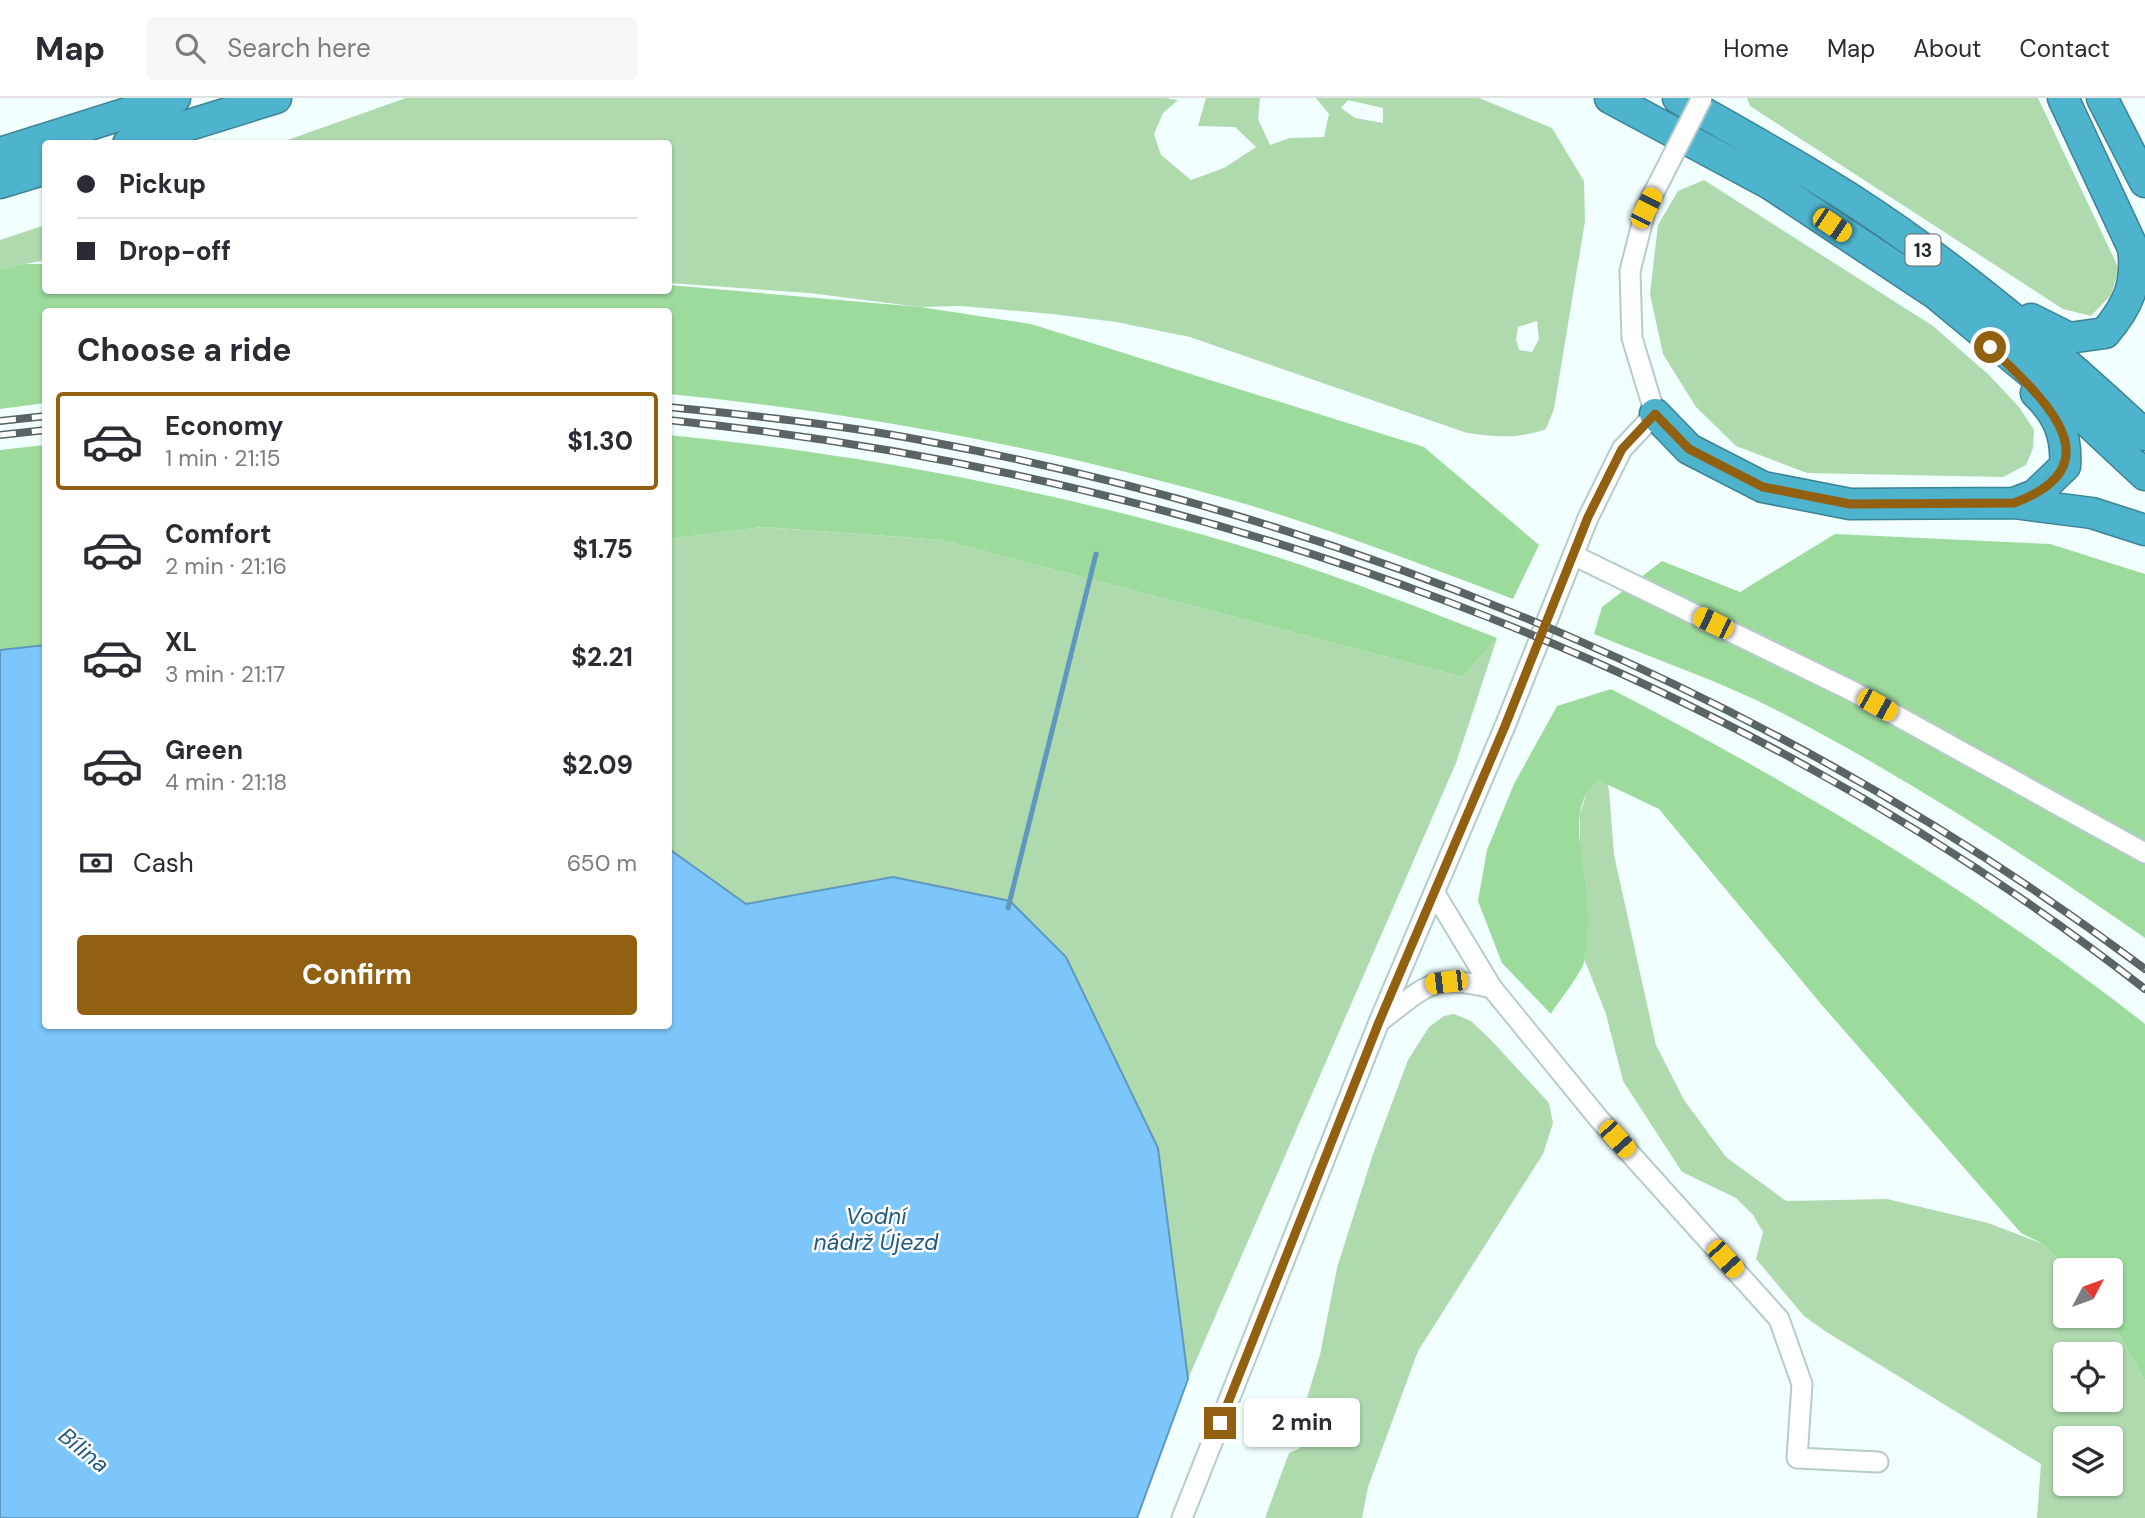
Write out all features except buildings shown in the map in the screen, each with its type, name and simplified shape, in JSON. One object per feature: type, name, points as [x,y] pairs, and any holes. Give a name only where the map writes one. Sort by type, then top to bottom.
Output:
[{"type":"highway","points":[[0,153],[175,98]]},
{"type":"highway","points":[[141,140],[276,98]]},
{"type":"highway","name":"13","points":[[1610,98],[1942,281],[2084,378],[2145,435]]},
{"type":"highway","name":"13","points":[[1678,98],[1849,198],[1942,281],[2145,475]]},
{"type":"highway","points":[[1942,281],[2069,338],[2105,333],[2118,318],[2130,299],[2136,272],[2133,248],[2063,98]]},
{"type":"highway","points":[[2102,98],[2145,182]]},
{"type":"highway","points":[[0,183],[42,170]]},
{"type":"highway","points":[[1942,281],[2044,401],[2063,428],[2067,443],[2065,466],[2035,495],[2014,503]]},
{"type":"highway","points":[[1655,414],[1689,449],[1763,487],[1850,504],[2014,503],[2092,513],[2145,530]]},
{"type":"street","points":[[1182,1518],[1379,1022],[1505,726],[1573,555],[1622,449],[1655,414],[1632,338],[1630,271],[1646,208],[1702,98]]},
{"type":"street","points":[[1573,555],[1853,691],[2145,853]]},
{"type":"street","points":[[1434,892],[1492,988],[1600,1119],[1779,1319],[1802,1384],[1797,1458],[1878,1462]]},
{"type":"street","points":[[1379,1022],[1431,983],[1461,980],[1492,988]]},
{"type":"green space","points":[[406,98],[1165,98],[1178,100],[1163,113],[1154,134],[1161,155],[1191,180],[1224,168],[1256,147],[1235,127],[1198,126],[1206,98],[1260,98],[1258,119],[1270,145],[1290,138],[1324,137],[1329,114],[1316,98],[1479,98],[1552,128],[1584,181],[1585,221],[1554,409],[1546,429],[1516,436],[1467,433],[1190,337],[1116,322],[961,306],[920,307],[809,293],[672,283],[672,140],[287,140]],"holes":[[[1348,100],[1383,108],[1383,123],[1355,118],[1341,108]],[[1537,321],[1539,339],[1532,352],[1519,350],[1516,339],[1518,327]]]},
{"type":"green space","points":[[1747,98],[2038,98],[2119,269],[2111,295],[2091,316],[2063,309],[1750,106]]},
{"type":"green space","points":[[1704,180],[1933,326],[1989,375],[2019,407],[2034,430],[2033,448],[2026,465],[2003,477],[1807,473],[1736,446],[1696,407],[1663,354],[1650,294],[1658,225],[1678,191]]},
{"type":"green space","points":[[42,226],[42,261],[0,269],[0,240]]},
{"type":"green space","points":[[24,264],[42,264],[42,294],[672,294],[672,285],[920,307],[1031,324],[1424,447],[1539,545],[1513,599],[1282,515],[1106,467],[889,423],[672,394],[672,308],[42,308],[42,403],[0,409],[0,269]]},
{"type":"green space","points":[[672,435],[813,452],[885,464],[956,476],[1098,507],[1271,555],[1497,638],[1463,677],[941,540],[763,527],[672,539]]},
{"type":"green space","points":[[42,445],[42,645],[0,650],[0,450]]},
{"type":"green space","points":[[763,527],[941,540],[1463,677],[1497,638],[1456,763],[1188,1379],[1158,1148],[893,877],[746,904],[672,851],[672,539]]},
{"type":"green space","points":[[1835,534],[2050,544],[2145,574],[2145,938],[1966,819],[1828,737],[1735,690],[1594,634],[1602,607],[1662,561],[1740,592]]},
{"type":"green space","points":[[1611,689],[1681,726],[1818,803],[1952,886],[2018,930],[2145,1024],[2145,1381],[2116,1328],[2123,1328],[2123,1258],[2057,1258],[2043,1244],[2021,1233],[1821,1004],[1659,809],[1598,780],[1588,791],[1579,819],[1587,906],[1585,958],[1575,979],[1551,1014],[1502,963],[1478,901],[1487,850],[1514,784],[1557,706]]},
{"type":"green space","points":[[1598,779],[1607,783],[1614,855],[1656,1045],[1684,1100],[1726,1157],[1786,1201],[1887,1199],[1988,1223],[2043,1244],[2057,1258],[2053,1258],[2053,1328],[2116,1328],[2145,1381],[2145,1518],[2037,1518],[2041,1464],[1804,1316],[1756,1259],[1763,1232],[1753,1215],[1736,1198],[1682,1172],[1623,1081],[1606,1014],[1585,961],[1587,899],[1580,850],[1580,814],[1588,788]]},
{"type":"green space","points":[[1454,1014],[1471,1021],[1549,1103],[1553,1123],[1543,1154],[1418,1351],[1368,1487],[1362,1518],[1265,1518],[1289,1453],[1300,1448],[1297,1431],[1320,1355],[1337,1268],[1373,1154],[1408,1060],[1429,1027],[1444,1016]]},
{"type":"water","name":"Vodní nádrž Újezd","points":[[42,645],[42,1029],[672,1029],[672,851],[746,904],[893,877],[1010,901],[1066,957],[1158,1148],[1188,1379],[1137,1518],[0,1518],[0,650]]},
{"type":"waterway","points":[[1008,908],[1096,554]]},
{"type":"railway","points":[[672,407],[899,436],[1094,477],[1255,521],[1413,574],[1568,636],[1720,707],[1867,786],[2009,873],[2145,969]]},
{"type":"railway","points":[[0,421],[42,416]]},
{"type":"railway","points":[[672,421],[867,447],[1063,486],[1257,537],[1447,601],[1632,678],[1810,769],[1982,872],[2145,989]]},
{"type":"railway","points":[[0,435],[42,430]]},
{"type":"route","points":[[1220,1423],[1379,1022],[1505,726],[1588,517],[1622,449],[1655,414],[1689,449],[1763,487],[1850,504],[2014,503],[2035,495],[2054,480],[2065,466],[2067,443],[2063,428],[2044,401],[1990,347]]},
{"type":"water label","name":"Bílina","points":[[84,1450]]}]
